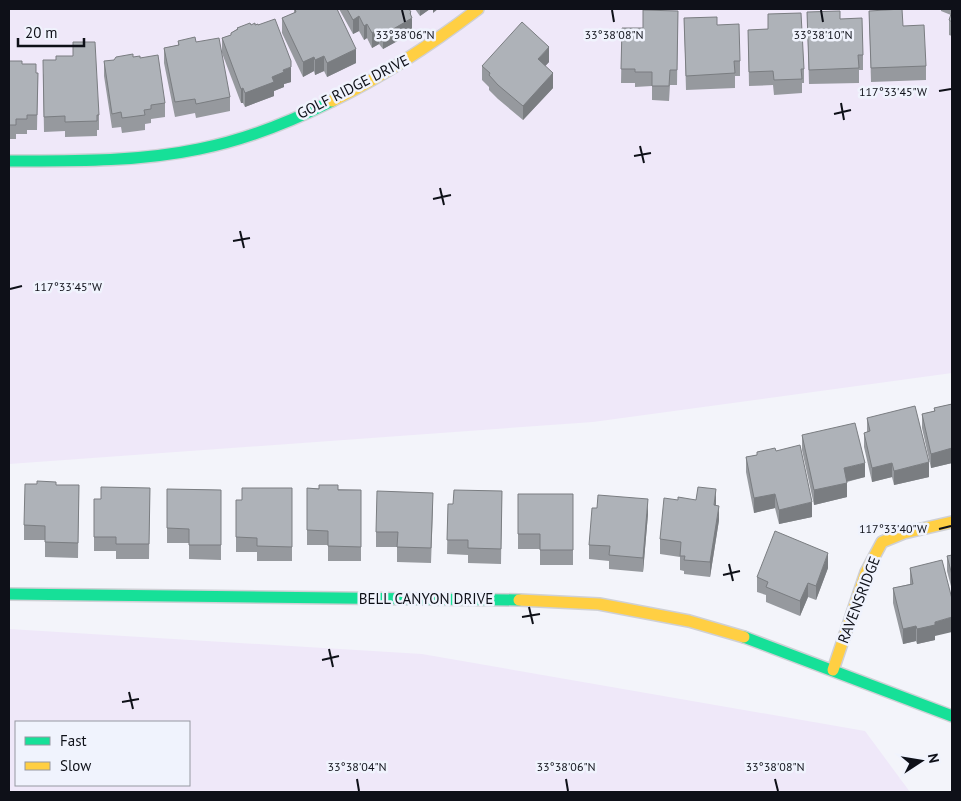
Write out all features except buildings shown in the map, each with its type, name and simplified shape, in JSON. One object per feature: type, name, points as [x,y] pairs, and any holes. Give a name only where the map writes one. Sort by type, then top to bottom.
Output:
[{"type":"street","name":"GOLF RIDGE DRIVE","points":[[9,161],[118,160],[201,149],[265,130],[333,101],[410,59],[478,9]]},
{"type":"street","name":"RAVENSRIDGE","points":[[833,670],[866,572],[882,542],[904,533],[952,522]]},
{"type":"street","name":"BELL CANYON DRIVE","points":[[9,594],[571,601],[628,608],[689,621],[752,640],[952,716]]},
{"type":"shaded area","points":[[9,9],[952,9],[952,373],[593,422],[9,464]]},
{"type":"shaded area","points":[[9,629],[422,654],[865,731],[910,792],[9,792]]},
{"type":"traffic: fast","points":[[9,161],[128,159],[199,149],[267,130],[332,101]]},
{"type":"traffic: fast","points":[[9,594],[519,600]]},
{"type":"traffic: fast","points":[[744,637],[952,716]]},
{"type":"traffic: slow","points":[[332,101],[407,59],[478,9]]},
{"type":"traffic: slow","points":[[833,670],[866,572],[882,542],[904,533],[952,522]]},
{"type":"traffic: slow","points":[[519,600],[599,604],[689,621],[744,637]]}]
